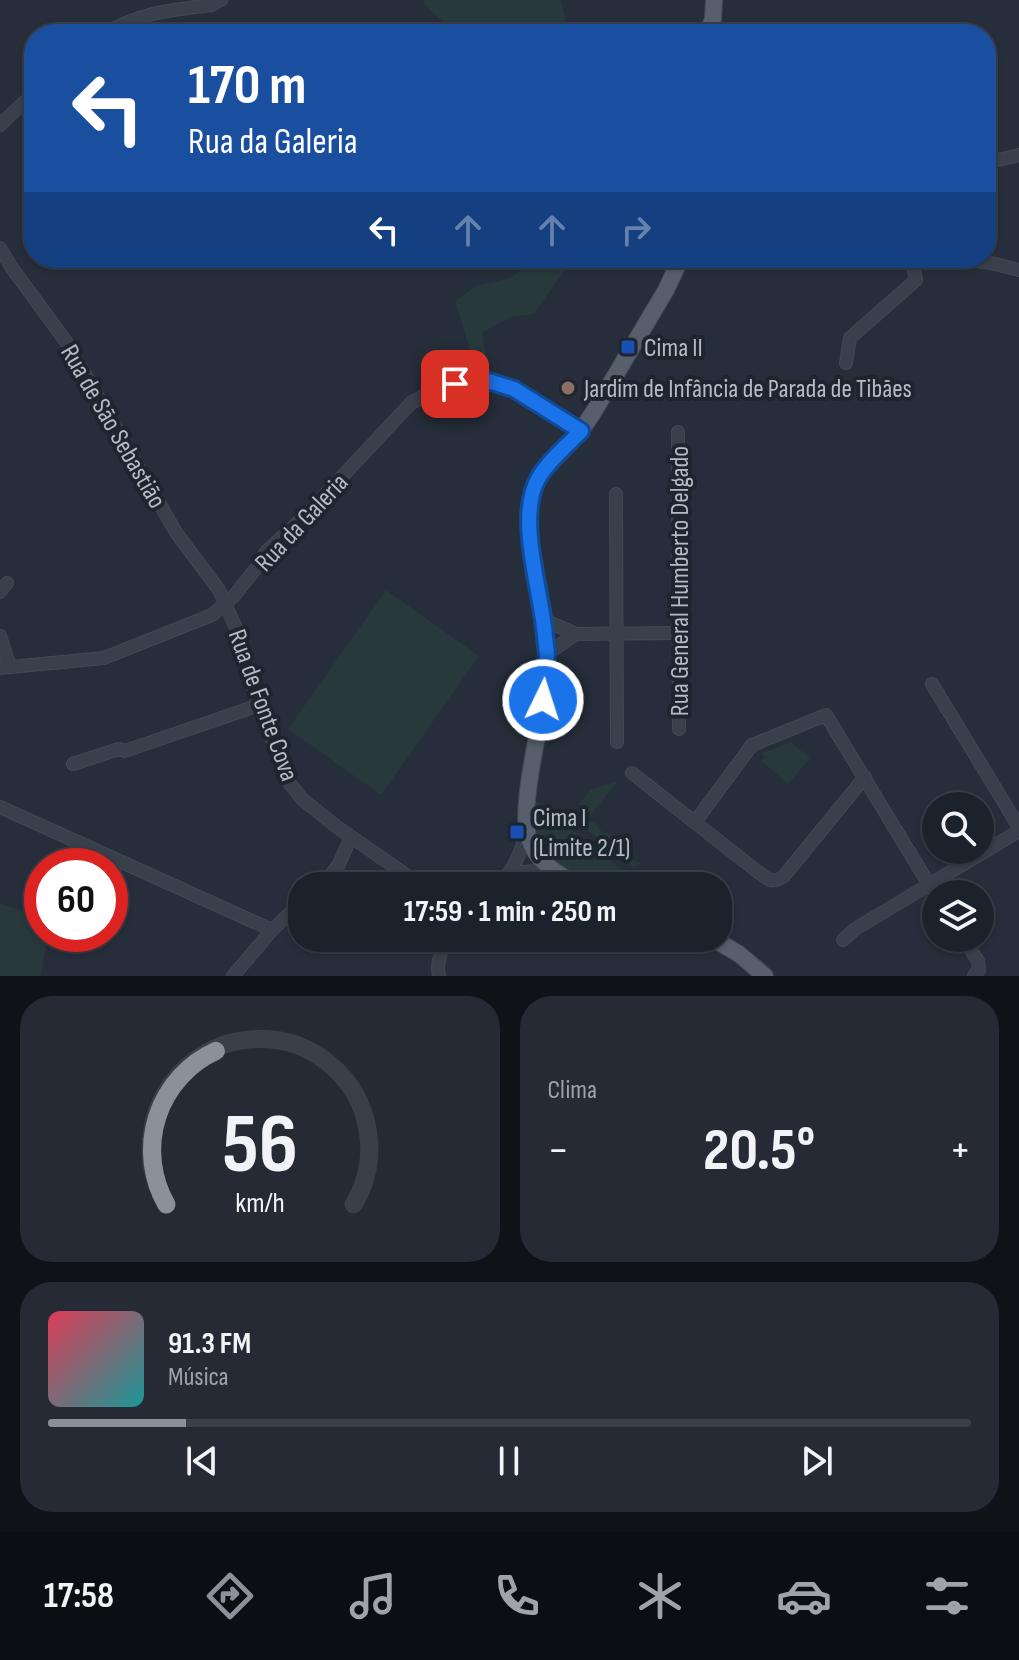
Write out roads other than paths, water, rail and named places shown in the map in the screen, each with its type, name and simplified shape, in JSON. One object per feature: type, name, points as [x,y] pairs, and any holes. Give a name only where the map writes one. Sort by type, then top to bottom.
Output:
[{"type":"main road","points":[[711,24],[714,0]]},
{"type":"main road","points":[[555,872],[537,855],[528,837],[527,825],[547,654],[529,530],[529,503],[540,475],[581,431],[676,268]]},
{"type":"main road","points":[[732,950],[765,976]]},
{"type":"street","points":[[121,24],[140,16],[212,5],[221,0]]},
{"type":"street","points":[[0,125],[24,102]]},
{"type":"street","points":[[996,161],[1019,155]]},
{"type":"street","name":"Rua de São Sebastião","points":[[0,248],[67,343],[177,534],[226,604]]},
{"type":"street","points":[[996,264],[1019,270]]},
{"type":"street","points":[[846,363],[850,338],[916,280],[911,268]]},
{"type":"street","name":"Rua da Galeria","points":[[5,667],[104,658],[212,615],[226,604],[266,552],[306,515],[411,403],[435,390],[485,380],[514,389],[581,431]]},
{"type":"street","name":"Rua General Humberto Delgado","points":[[678,432],[679,729]]},
{"type":"street","points":[[616,494],[617,742]]},
{"type":"street","name":"Rua de Fonte Cova","points":[[226,604],[288,781],[302,799],[402,872]]},
{"type":"street","points":[[544,620],[576,634],[678,633]]},
{"type":"street","points":[[547,654],[576,634]]},
{"type":"street","points":[[0,636],[5,667]]},
{"type":"street","points":[[932,684],[1019,829],[936,880]]},
{"type":"street","points":[[73,764],[119,749],[125,751],[259,705]]},
{"type":"street","points":[[695,822],[752,745],[826,715],[925,880]]},
{"type":"street","points":[[632,773],[758,872],[769,880],[777,881],[865,777]]},
{"type":"street","points":[[0,807],[272,930]]},
{"type":"street","points":[[510,872],[523,844],[527,825]]},
{"type":"street","points":[[333,872],[351,837]]},
{"type":"street","points":[[524,872],[548,872]]},
{"type":"street","points":[[843,940],[855,929],[922,889]]},
{"type":"street","points":[[233,976],[288,915]]},
{"type":"street","points":[[439,976],[440,952]]},
{"type":"street","points":[[972,952],[979,970],[974,976]]},
{"type":"place","name":"Cima II","points":[[628,347]]},
{"type":"place","name":"Jardim de Infância de Parada de Tibães","points":[[568,388]]},
{"type":"place","name":"Cima I (Limite 2/1)","points":[[517,832]]}]
